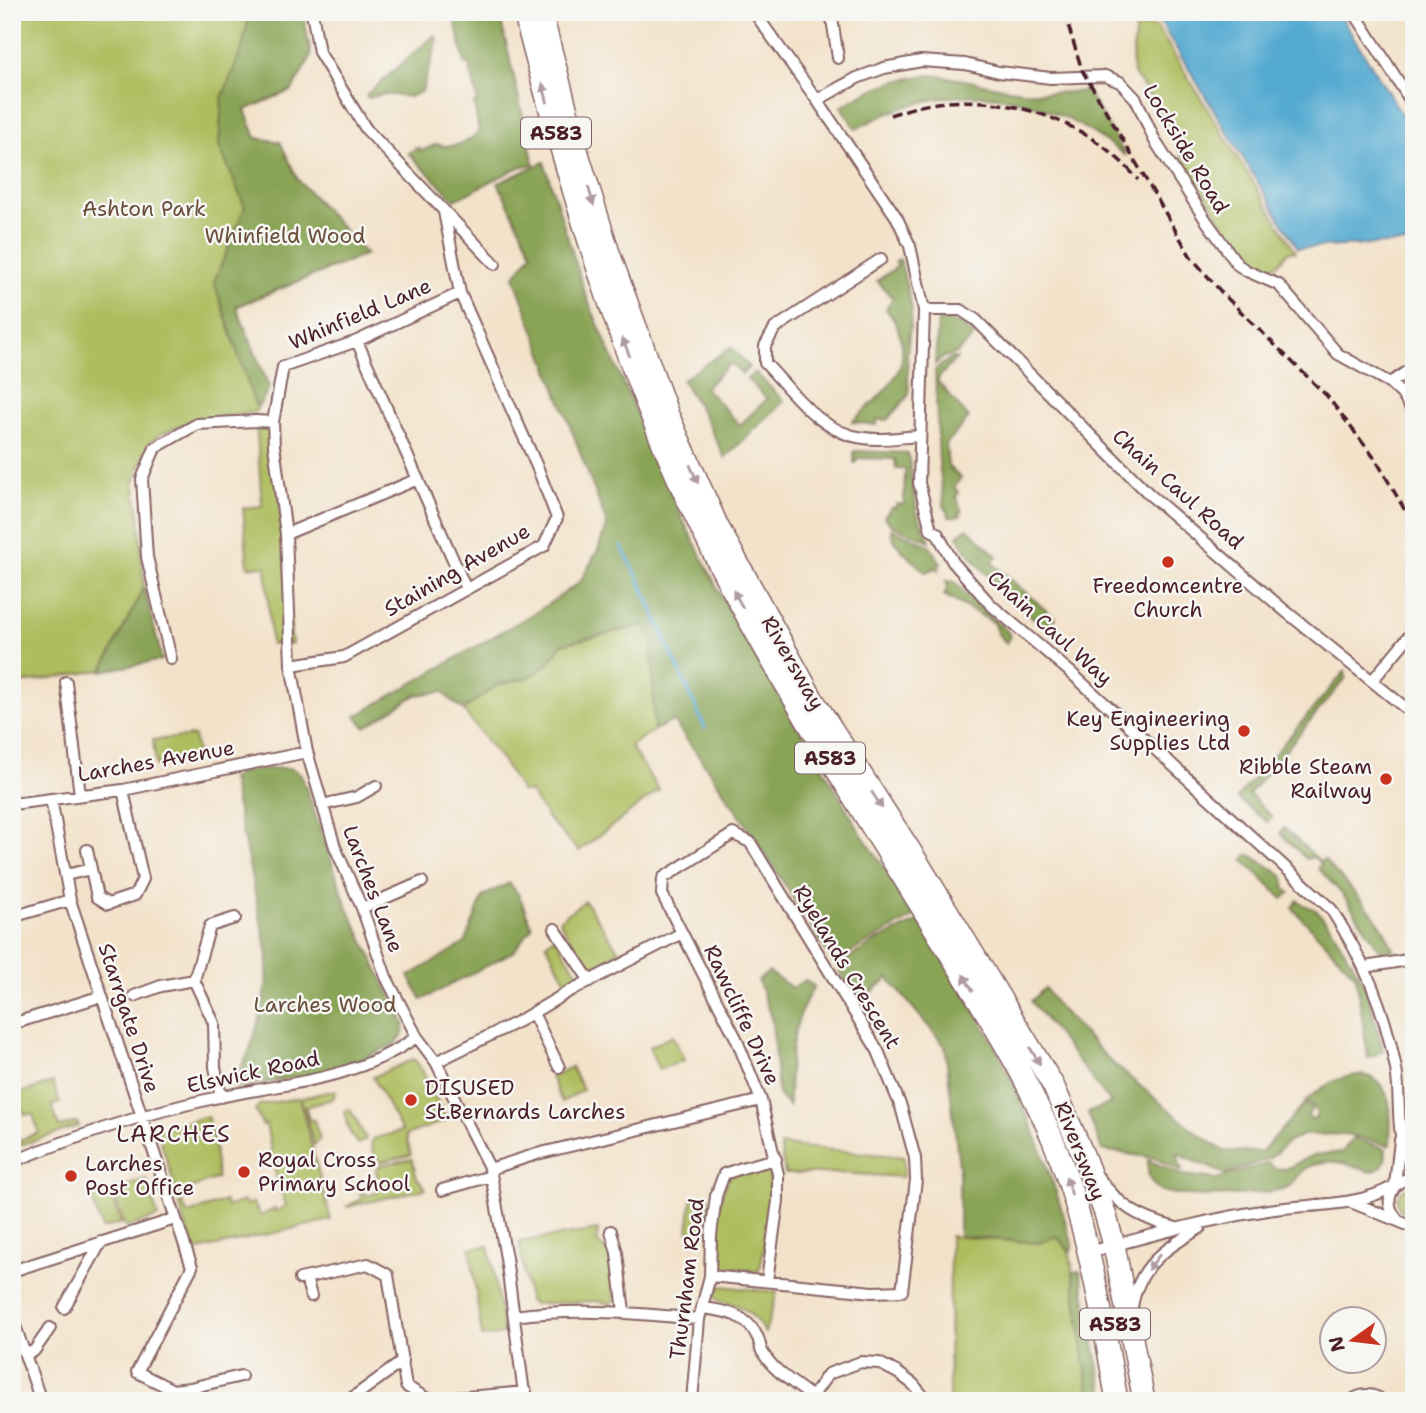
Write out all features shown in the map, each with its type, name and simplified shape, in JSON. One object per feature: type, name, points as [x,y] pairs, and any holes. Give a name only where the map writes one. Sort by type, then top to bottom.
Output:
[{"type":"highway","name":"Riversway","points":[[524,12],[570,183],[592,253],[680,484],[721,567],[803,715],[1018,1065],[1103,1248],[1131,1330],[1144,1401]]},
{"type":"highway","name":"Riversway","points":[[541,12],[579,157],[608,250],[668,415],[718,527],[812,698],[920,866],[1053,1085],[1084,1157],[1100,1200],[1117,1401]]},
{"type":"highway","name":"A583","points":[[1103,1248],[1102,1258],[1128,1401]]},
{"type":"street","points":[[312,12],[319,52],[366,129],[495,264]]},
{"type":"street","name":"Chain Caul Way","points":[[754,12],[897,218],[910,246],[924,310],[919,484],[923,508],[931,530],[937,533],[953,562],[991,605],[1120,717],[1331,909],[1355,945],[1388,1032],[1397,1073],[1401,1138],[1394,1186],[1390,1193],[1390,1208],[1400,1221]]},
{"type":"street","points":[[831,12],[838,58]]},
{"type":"street","points":[[1353,12],[1414,106]]},
{"type":"street","name":"Lockside Road","points":[[817,100],[857,78],[921,61],[965,64],[999,72],[1051,78],[1105,76],[1120,82],[1136,99],[1155,141],[1238,265],[1279,285],[1338,354],[1390,383],[1401,393],[1414,413]]},
{"type":"street","name":"Whinfield Lane","points":[[283,367],[357,341],[460,293],[444,212]]},
{"type":"street","points":[[881,259],[775,328],[765,346],[765,363],[822,422],[840,433],[865,439],[919,436]]},
{"type":"street","name":"Staining Avenue","points":[[291,665],[344,657],[544,546],[557,518],[460,293]]},
{"type":"street","name":"Chain Caul Road","points":[[924,310],[961,310],[976,320],[1149,494],[1284,610],[1408,710]]},
{"type":"street","points":[[357,341],[466,589]]},
{"type":"street","name":"Larches Lane","points":[[283,367],[272,422],[286,534],[291,665],[307,752],[335,847],[362,908],[386,976],[417,1037],[436,1062],[491,1173],[525,1396]]},
{"type":"street","points":[[1390,383],[1414,368]]},
{"type":"street","points":[[171,659],[147,558],[142,479],[150,458],[155,448],[197,424],[272,422]]},
{"type":"street","points":[[286,534],[418,479]]},
{"type":"street","points":[[1372,681],[1414,630]]},
{"type":"street","points":[[66,682],[80,795]]},
{"type":"street","name":"Larches Avenue","points":[[12,804],[124,790],[307,752]]},
{"type":"street","points":[[321,805],[357,797],[376,786]]},
{"type":"street","points":[[87,850],[97,897],[108,904],[135,895],[143,879],[124,790]]},
{"type":"street","name":"Starrgate Drive","points":[[51,799],[70,900],[192,1267],[136,1372],[173,1390],[241,1376]]},
{"type":"street","name":"Ryelands Crescent","points":[[682,933],[662,894],[663,878],[733,834],[750,842],[878,1051],[901,1107],[915,1158],[916,1196],[902,1291],[873,1292],[710,1276]]},
{"type":"street","points":[[66,875],[91,869]]},
{"type":"street","points":[[362,908],[422,882]]},
{"type":"street","points":[[12,917],[70,900]]},
{"type":"street","points":[[221,1097],[215,1067],[214,1023],[194,980],[209,926],[235,918]]},
{"type":"street","points":[[555,929],[590,981]]},
{"type":"street","points":[[436,1062],[682,933]]},
{"type":"street","name":"Rawcliffe Drive","points":[[682,933],[736,1038],[761,1100],[776,1159],[778,1201],[768,1281]]},
{"type":"street","points":[[1365,967],[1414,958]]},
{"type":"street","points":[[134,996],[161,986],[194,980]]},
{"type":"street","points":[[12,1024],[102,996]]},
{"type":"street","points":[[533,1013],[559,1066]]},
{"type":"street","name":"Elswick Road","points":[[12,1162],[141,1118],[221,1097],[316,1081],[350,1071],[417,1037]]},
{"type":"street","points":[[442,1190],[537,1154],[761,1100]]},
{"type":"street","name":"Chain Caul Way","points":[[1401,1138],[1406,1156],[1414,1169]]},
{"type":"street","points":[[1084,1157],[1102,1182],[1131,1211],[1179,1229]]},
{"type":"street","name":"Thurnham Road","points":[[692,1401],[701,1313],[710,1276],[716,1196],[724,1174],[776,1159]]},
{"type":"street","points":[[1103,1248],[1262,1210],[1350,1201],[1381,1193],[1401,1180],[1414,1178]]},
{"type":"street","points":[[1350,1201],[1414,1225]]},
{"type":"street","points":[[12,1272],[175,1219]]},
{"type":"street","points":[[1400,1221],[1414,1234]]},
{"type":"street","points":[[1131,1330],[1134,1293],[1149,1267],[1161,1252],[1209,1223]]},
{"type":"street","points":[[611,1231],[617,1253],[624,1312]]},
{"type":"street","points":[[64,1308],[101,1242]]},
{"type":"street","points":[[311,1296],[303,1279],[368,1264],[388,1275],[406,1386],[429,1400],[525,1396]]},
{"type":"street","points":[[514,1316],[575,1310],[734,1313],[747,1322],[757,1337],[762,1353],[776,1370],[811,1399],[828,1374],[861,1362],[879,1363],[898,1373],[913,1384],[927,1401]]},
{"type":"street","points":[[12,1318],[41,1401]]},
{"type":"street","points":[[25,1354],[34,1351],[50,1328]]},
{"type":"street","points":[[348,1401],[403,1361]]},
{"type":"street","points":[[1351,1401],[1363,1395],[1372,1395],[1383,1401]]},
{"type":"green space","name":"Ashton Park","points":[[12,12],[303,12],[311,56],[292,90],[245,110],[256,138],[280,142],[298,180],[366,254],[236,307],[269,387],[255,412],[190,421],[159,435],[149,443],[134,482],[144,587],[162,660],[12,685]]},
{"type":"green space","name":"Whinfield Wood","points":[[250,12],[303,12],[311,56],[292,90],[245,110],[256,138],[280,142],[298,180],[366,254],[236,306],[269,387],[261,403],[255,405],[214,282],[245,207],[219,145],[222,98],[242,48]]},
{"type":"green space","points":[[458,12],[499,12],[534,164],[519,167],[455,200],[408,153],[419,147],[421,151],[437,144],[460,144],[479,132],[474,103],[478,102],[469,63],[465,64],[454,16]]},
{"type":"green space","points":[[1136,25],[1157,27],[1296,252],[1288,252],[1278,264],[1271,267],[1255,262],[1241,252],[1188,167],[1150,96],[1134,74],[1132,61]]},
{"type":"green space","points":[[435,35],[437,42],[422,91],[410,97],[384,94],[368,98],[366,95]]},
{"type":"green space","points":[[930,75],[1025,91],[1087,91],[1126,156],[1093,133],[1061,116],[1028,104],[995,97],[961,96],[927,101],[892,112],[856,129],[841,107],[883,85]]},
{"type":"green space","points":[[544,162],[586,296],[675,504],[755,657],[862,835],[917,915],[833,962],[756,840],[673,721],[654,730],[652,639],[645,625],[562,644],[547,665],[530,677],[497,685],[463,710],[442,692],[416,695],[365,727],[356,716],[541,609],[580,582],[598,550],[607,524],[514,277],[532,253],[498,183]]},
{"type":"green space","points":[[900,259],[912,308],[907,354],[909,395],[887,420],[877,420],[877,425],[852,422],[886,389],[902,360],[899,333],[886,309],[893,298],[877,281],[898,266],[895,261]]},
{"type":"green space","points":[[949,320],[964,326],[974,336],[957,353],[944,357],[935,364],[938,321]]},
{"type":"green space","points":[[731,347],[749,367],[742,374],[730,363],[705,388],[740,425],[767,399],[747,379],[755,372],[784,401],[725,458],[682,380]]},
{"type":"green space","points":[[951,358],[957,358],[939,377],[938,382],[969,418],[946,444],[948,466],[961,478],[954,487],[959,493],[956,496],[961,516],[949,517],[944,505],[939,463],[935,370]]},
{"type":"green space","points":[[256,421],[273,422],[292,644],[271,644],[266,566],[248,567],[243,508],[262,506]]},
{"type":"green space","points":[[854,451],[908,453],[917,513],[930,541],[892,526],[884,517],[896,504],[904,504],[905,469],[896,469],[895,459],[857,458],[854,463]]},
{"type":"green space","points":[[967,528],[997,556],[992,563],[1055,618],[1049,624],[1060,634],[1053,635],[977,564],[958,536]]},
{"type":"green space","points":[[891,529],[929,545],[941,563],[938,569],[940,571],[935,568],[925,572],[899,547]]},
{"type":"green space","points":[[945,580],[954,581],[1008,632],[1011,637],[1006,643],[997,633],[993,622],[944,595],[948,585]]},
{"type":"green space","points":[[144,587],[162,660],[102,671]]},
{"type":"green space","points":[[645,625],[652,639],[654,730],[630,746],[659,790],[579,851],[550,821],[530,792],[522,792],[463,710],[497,685],[530,677],[547,665],[562,644]]},
{"type":"green space","points":[[1345,671],[1346,678],[1249,794],[1272,817],[1267,822],[1237,798]]},
{"type":"green space","points":[[194,736],[198,758],[156,766],[153,740]]},
{"type":"green space","name":"Larches Wood","points":[[291,768],[301,774],[348,909],[405,1025],[402,1036],[395,1044],[350,1064],[316,1074],[235,1088],[233,1083],[249,1052],[259,1020],[266,987],[268,955],[231,779],[244,772]]},
{"type":"green space","points":[[1284,828],[1321,862],[1324,859],[1374,915],[1393,950],[1382,953],[1343,895],[1318,868],[1321,864],[1314,857],[1306,859],[1280,833]]},
{"type":"green space","points":[[1247,855],[1283,876],[1284,888],[1290,893],[1283,899],[1243,860]]},
{"type":"green space","points":[[509,883],[519,895],[532,927],[514,951],[422,1000],[409,976],[465,943],[483,896]]},
{"type":"green space","points":[[1298,900],[1316,910],[1330,926],[1359,974],[1370,1000],[1383,1051],[1368,1058],[1356,976],[1292,908]]},
{"type":"green space","points":[[585,901],[619,951],[589,971],[559,920]]},
{"type":"green space","points":[[919,921],[983,1024],[1013,1083],[1033,1128],[1058,1198],[1073,1246],[1070,1252],[1057,1236],[1038,1243],[959,1236],[959,1166],[945,1046],[888,978],[859,1004],[836,966],[878,940]]},
{"type":"green space","points":[[555,936],[578,974],[578,979],[568,985],[546,944]]},
{"type":"green space","points":[[769,972],[792,988],[805,980],[814,986],[800,1015],[792,1044],[789,1107],[778,1094],[772,1021],[758,980]]},
{"type":"green space","points":[[1045,988],[1056,1004],[1109,1060],[1192,1129],[1224,1151],[1262,1152],[1305,1103],[1312,1109],[1307,1115],[1313,1120],[1318,1114],[1306,1101],[1315,1093],[1339,1079],[1363,1075],[1374,1079],[1383,1088],[1389,1102],[1390,1146],[1347,1134],[1303,1135],[1288,1142],[1270,1158],[1225,1174],[1177,1154],[1182,1171],[1154,1158],[1102,1150],[1088,1113],[1111,1103],[1031,1001]]},
{"type":"green space","points":[[673,1036],[684,1060],[659,1070],[649,1047]]},
{"type":"green space","name":"DISUSED St.Bernards Larches","points":[[414,1059],[447,1120],[406,1135],[411,1155],[380,1162],[375,1157],[372,1139],[402,1131],[373,1077]]},
{"type":"green space","points":[[571,1067],[583,1090],[562,1102],[551,1077]]},
{"type":"green space","points":[[53,1082],[60,1103],[52,1105],[59,1127],[77,1122],[79,1126],[21,1145],[20,1140],[39,1133],[33,1114],[25,1115],[18,1094]]},
{"type":"green space","points":[[336,1090],[333,1099],[306,1107],[309,1120],[314,1120],[320,1139],[314,1145],[301,1098]]},
{"type":"green space","points":[[299,1098],[331,1220],[194,1251],[179,1204],[182,1202],[188,1214],[225,1201],[227,1207],[243,1201],[248,1205],[252,1202],[261,1216],[286,1205],[277,1181],[266,1124],[263,1126],[255,1110],[259,1105]]},
{"type":"green space","points":[[350,1109],[366,1139],[358,1144],[347,1125],[344,1111]]},
{"type":"green space","points":[[207,1116],[214,1144],[217,1178],[177,1193],[158,1133],[161,1129]]},
{"type":"green space","points":[[1353,1138],[1386,1149],[1385,1161],[1381,1167],[1370,1172],[1342,1163],[1324,1162],[1308,1167],[1285,1188],[1220,1196],[1182,1195],[1158,1189],[1148,1172],[1148,1160],[1182,1175],[1216,1179],[1268,1163],[1280,1169],[1314,1155],[1342,1152]]},
{"type":"green space","points":[[780,1145],[904,1157],[904,1177],[837,1173],[785,1174]]},
{"type":"green space","points":[[412,1159],[417,1178],[426,1189],[346,1207],[362,1199],[360,1193],[364,1191],[366,1196],[377,1193],[376,1186],[379,1184],[376,1170],[381,1165]]},
{"type":"green space","points":[[761,1167],[770,1172],[770,1222],[760,1268],[758,1272],[716,1265],[717,1219],[721,1197],[730,1176]]},
{"type":"green space","points":[[146,1179],[158,1217],[125,1228],[113,1190]]},
{"type":"green space","points":[[1414,1186],[1414,1216],[1406,1215],[1399,1209],[1397,1198],[1403,1189]]},
{"type":"green space","points":[[111,1192],[121,1223],[102,1229],[92,1199]]},
{"type":"green space","points":[[692,1197],[709,1198],[706,1233],[688,1231]]},
{"type":"green space","points":[[598,1230],[597,1242],[611,1255],[615,1300],[609,1304],[597,1301],[533,1304],[529,1301],[519,1242]]},
{"type":"green space","points":[[950,1236],[1038,1243],[1057,1236],[1070,1252],[1090,1401],[949,1401]]},
{"type":"green space","points":[[489,1246],[504,1334],[482,1337],[470,1248]]},
{"type":"green space","points":[[1080,1271],[1105,1401],[1090,1401],[1073,1272]]},
{"type":"green space","points":[[721,1286],[777,1292],[765,1333],[747,1311],[721,1302],[715,1297]]},
{"type":"water","points":[[1154,12],[1338,12],[1414,134],[1414,251],[1408,243],[1298,248]]},
{"type":"waterway","points":[[621,546],[638,577],[705,728]]},
{"type":"railway","points":[[1064,12],[1082,70],[1191,257],[1223,294],[1327,396],[1376,460],[1414,526]]},
{"type":"railway","points":[[890,115],[926,105],[959,101],[1017,107],[1045,115],[1096,142],[1119,159],[1138,180]]},
{"type":"place","name":"Freedomcentre Church","points":[[1168,562]]},
{"type":"place","name":"Key Engineering Supplies Ltd","points":[[1244,731]]},
{"type":"place","name":"Ribble Steam Railway","points":[[1386,779]]},
{"type":"place","name":"DISUSED St.Bernards Larches","points":[[411,1100]]},
{"type":"place","name":"Royal Cross Primary School","points":[[244,1172]]},
{"type":"place","name":"Larches Post Office","points":[[71,1176]]},
{"type":"district","name":"LARCHES","points":[[174,1134]]}]
